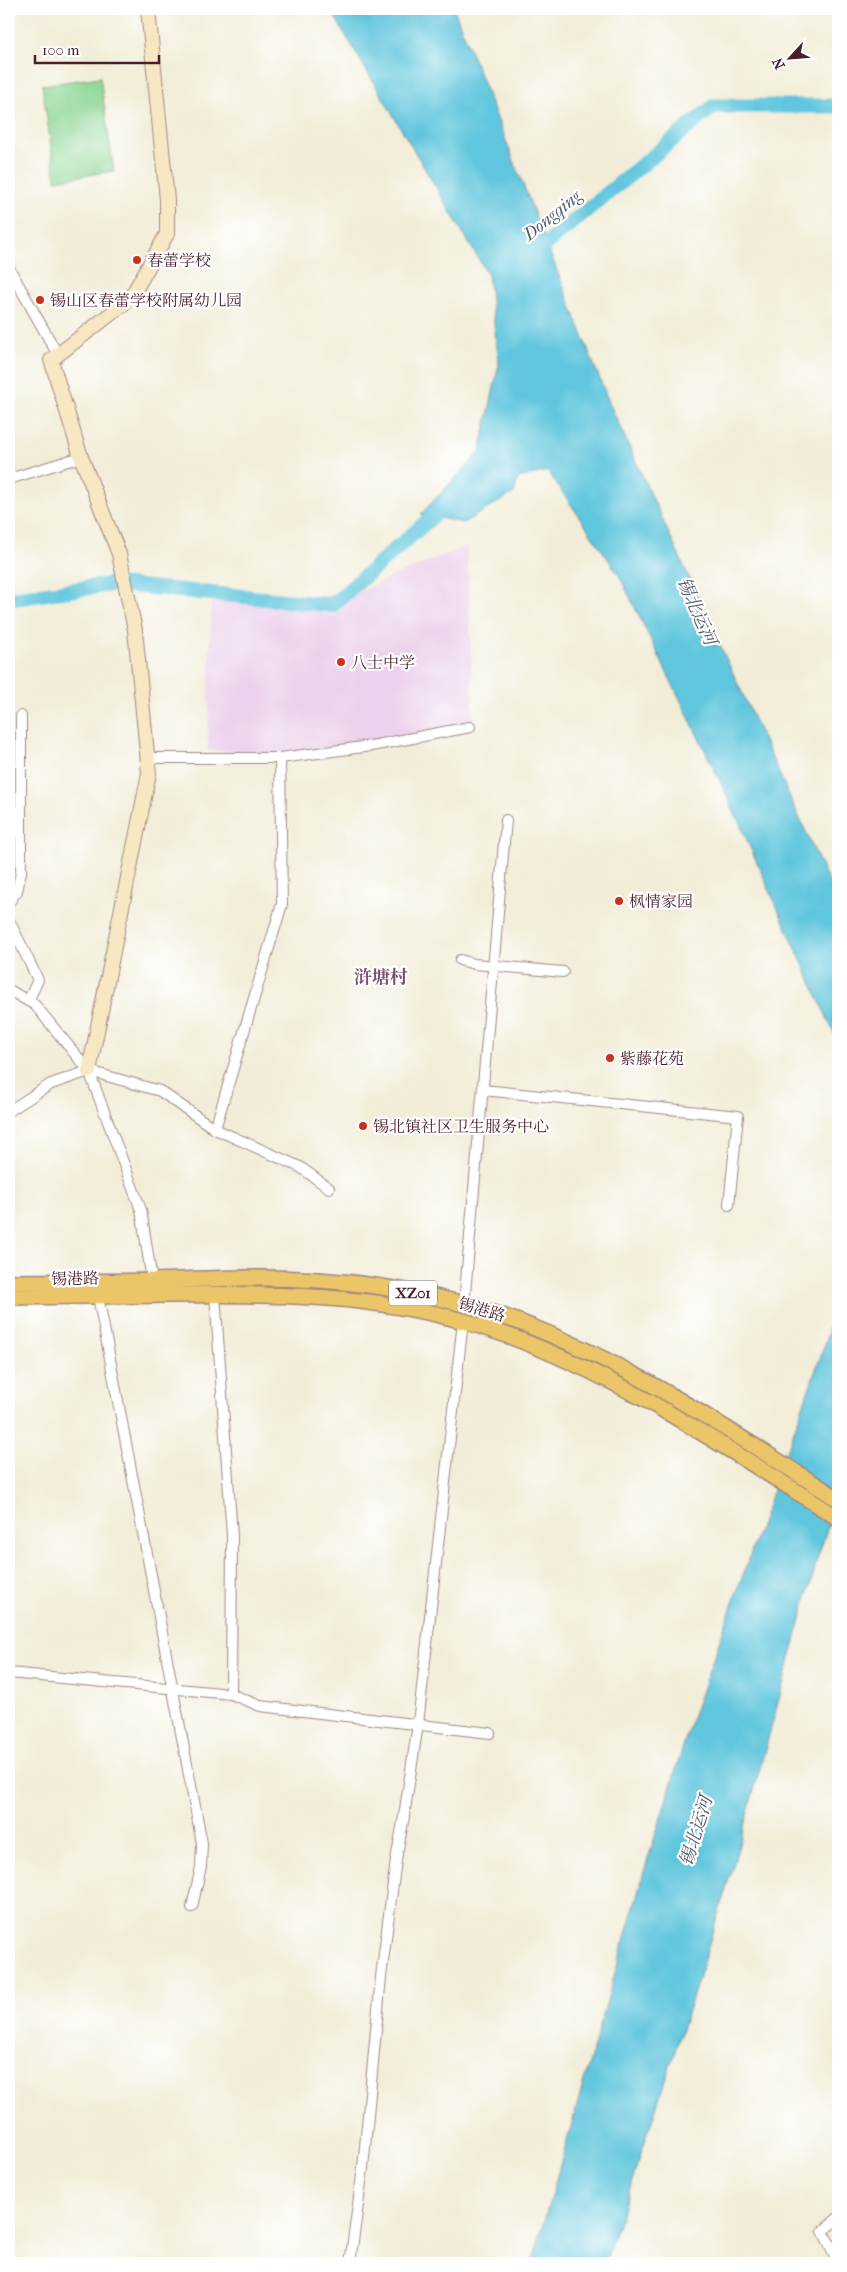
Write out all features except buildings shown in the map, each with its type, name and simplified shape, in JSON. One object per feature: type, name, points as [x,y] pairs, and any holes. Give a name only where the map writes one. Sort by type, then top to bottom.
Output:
[{"type":"main road","name":"锡港路","points":[[9,1297],[98,1296],[249,1278],[292,1279],[364,1285],[464,1305],[531,1327],[608,1362],[646,1382],[838,1499]]},
{"type":"main road","name":"锡港路","points":[[9,1282],[153,1288],[215,1294],[291,1295],[362,1301],[416,1310],[463,1321],[525,1342],[600,1376],[638,1396],[838,1518]]},
{"type":"street","points":[[88,1071],[150,773],[134,630],[119,554],[81,457],[51,360],[130,299],[167,234],[167,200],[156,105],[148,9]]},
{"type":"street","points":[[9,268],[58,355]]},
{"type":"street","points":[[9,479],[81,457]]},
{"type":"street","points":[[9,902],[18,891],[21,872],[21,716]]},
{"type":"street","points":[[147,758],[280,758],[371,746],[470,727]]},
{"type":"street","points":[[215,1129],[282,904],[280,758]]},
{"type":"street","points":[[464,1305],[506,820]]},
{"type":"street","points":[[9,920],[38,980],[28,1001]]},
{"type":"street","points":[[460,960],[494,966],[563,972]]},
{"type":"street","points":[[9,990],[35,1005],[88,1071],[141,1210],[153,1288]]},
{"type":"street","points":[[9,1111],[51,1084],[88,1071],[160,1091],[215,1129],[300,1167],[329,1188]]},
{"type":"street","points":[[483,1090],[738,1116],[729,1205]]},
{"type":"street","points":[[215,1294],[232,1536],[231,1694]]},
{"type":"street","points":[[98,1296],[171,1689],[202,1843],[201,1867],[192,1907]]},
{"type":"street","points":[[350,2263],[363,2168],[381,1978],[394,1870],[418,1724],[463,1321]]},
{"type":"street","points":[[9,1673],[231,1694],[260,1706],[490,1733]]},
{"type":"street","points":[[838,2218],[823,2231],[838,2262]]},
{"type":"shaded area","name":"八士中学","points":[[467,546],[473,723],[403,738],[267,755],[208,750],[211,602],[357,593],[390,577]]},
{"type":"green space","points":[[100,77],[114,171],[56,180],[42,85]]},
{"type":"water","name":"锡北运河","points":[[330,9],[454,9],[610,405],[838,902],[838,1042],[723,787],[619,575],[548,471],[518,478],[514,493],[463,523],[421,514],[480,452],[499,364],[488,275]]},
{"type":"water","name":"锡北运河","points":[[838,1286],[838,1495],[818,1557],[735,1859],[692,1999],[605,2263],[532,2263],[643,1875],[691,1721],[826,1341]]},
{"type":"waterway","name":"Dongqing","points":[[531,256],[714,106],[838,106]]},
{"type":"waterway","points":[[9,599],[113,584],[332,605],[448,503]]},
{"type":"place","name":"春蕾学校","points":[[137,260]]},
{"type":"place","name":"锡山区春蕾学校附属幼儿园","points":[[40,300]]},
{"type":"place","name":"八士中学","points":[[341,662]]},
{"type":"place","name":"枫情家园","points":[[619,901]]},
{"type":"place","name":"紫藤花苑","points":[[610,1058]]},
{"type":"place","name":"锡北镇社区卫生服务中心","points":[[363,1126]]},
{"type":"district","name":"浒塘村","points":[[381,977]]}]
